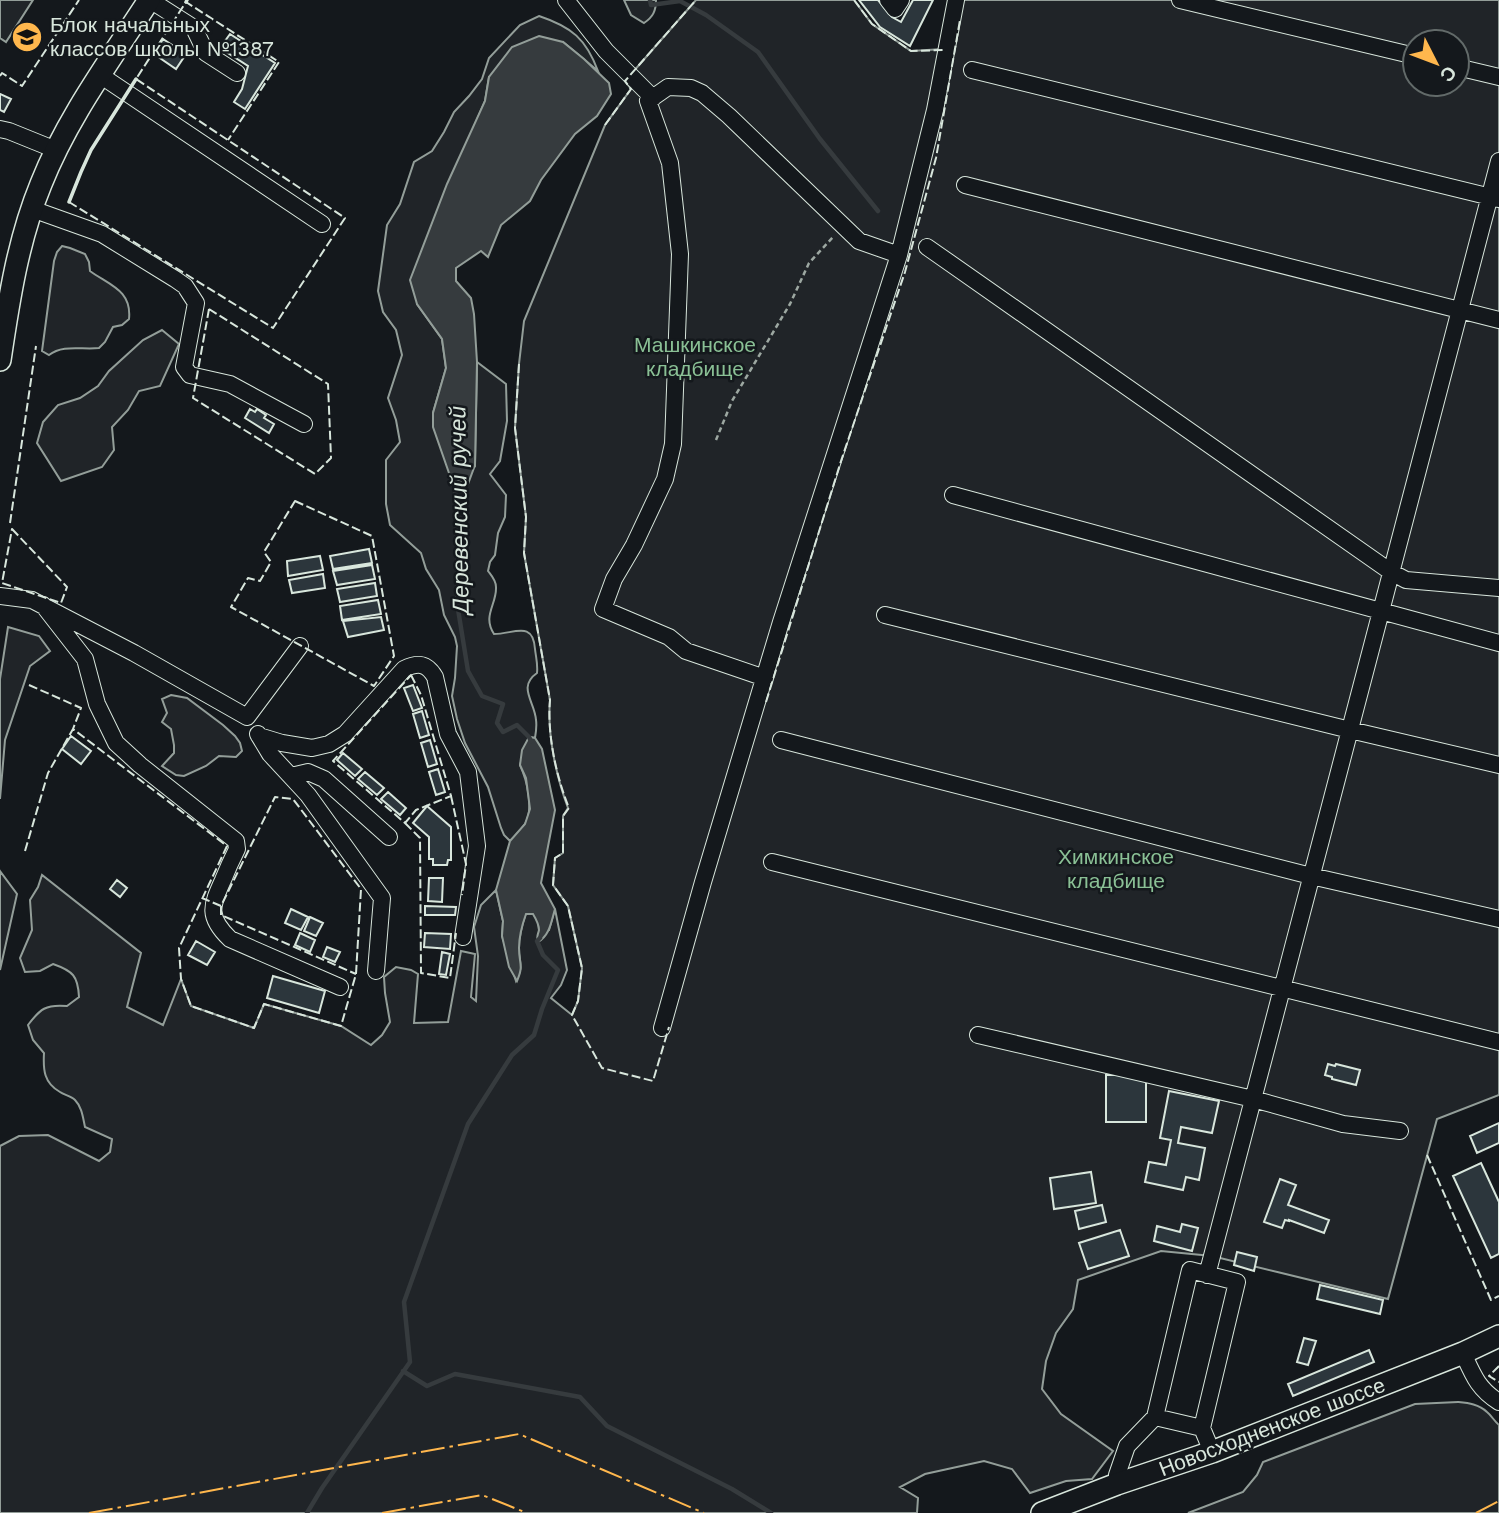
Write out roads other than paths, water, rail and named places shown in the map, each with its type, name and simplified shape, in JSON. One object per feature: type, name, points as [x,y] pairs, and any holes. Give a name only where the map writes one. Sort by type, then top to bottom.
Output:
[{"type":"main road","points":[[0,360],[5,284],[41,184],[56,150],[84,101],[150,0]]},
{"type":"main road","name":"Новосходненское шоссе","points":[[1042,1513],[1212,1452],[1463,1353],[1499,1336]]},
{"type":"street","points":[[150,0],[194,28],[206,53],[237,73]]},
{"type":"street","points":[[566,0],[606,51],[653,98]]},
{"type":"street","points":[[888,0],[895,9],[901,0]]},
{"type":"street","points":[[662,1028],[765,678],[899,254],[935,110],[956,0]]},
{"type":"street","points":[[1180,0],[1401,54]]},
{"type":"street","points":[[972,70],[1494,198]]},
{"type":"street","points":[[1471,70],[1499,77]]},
{"type":"street","points":[[100,75],[322,225]]},
{"type":"street","points":[[765,678],[686,651],[669,637],[603,609],[614,579],[634,545],[664,479],[673,444],[680,254],[670,163],[648,101],[668,87],[691,88],[702,93],[859,241],[899,254]]},
{"type":"street","points":[[0,129],[56,150]]},
{"type":"street","points":[[1207,1275],[1460,310],[1494,198],[1499,161]]},
{"type":"street","points":[[965,184],[1499,320]]},
{"type":"street","points":[[32,209],[102,234],[185,286],[196,303],[184,367],[190,375],[230,384],[304,424]]},
{"type":"street","points":[[927,247],[1391,572],[1406,580],[1499,588]]},
{"type":"street","points":[[953,495],[1499,643]]},
{"type":"street","points":[[0,596],[33,600],[247,717],[270,754],[309,794],[382,898],[376,971]]},
{"type":"street","points":[[43,606],[85,659],[97,704],[116,743],[236,841],[237,849],[212,902],[220,930],[230,939],[340,987]]},
{"type":"street","points":[[885,615],[1499,765]]},
{"type":"street","points":[[247,717],[300,646]]},
{"type":"street","points":[[259,736],[312,748],[329,744],[345,734],[404,668],[422,664],[430,669],[435,677],[448,734],[468,772],[477,846],[463,937]]},
{"type":"street","points":[[781,740],[1311,876],[1499,919]]},
{"type":"street","points":[[291,776],[309,772],[324,779],[389,837]]},
{"type":"street","points":[[772,862],[1499,1042]]},
{"type":"street","points":[[978,1035],[1253,1099],[1343,1124],[1400,1132]]},
{"type":"street","points":[[1117,1485],[1117,1475],[1127,1446],[1155,1417],[1190,1270],[1237,1282],[1202,1428],[1212,1452]]},
{"type":"street","points":[[1463,1353],[1476,1381],[1488,1395],[1499,1402]]},
{"type":"street","points":[[1155,1417],[1202,1428]]},
{"type":"waterway","points":[[650,0],[651,5],[680,1],[706,15],[758,52],[820,139],[878,211]]},
{"type":"waterway","name":"Деревенский ручей","points":[[455,476],[457,603],[468,671],[482,696],[503,704],[497,723],[503,732],[517,725],[531,741]]},
{"type":"waterway","name":"Деревенский ручей","points":[[307,1513],[410,1362],[404,1302],[468,1124],[512,1055],[534,1035],[558,970],[543,955],[537,941],[540,938]]},
{"type":"waterway","points":[[403,1371],[427,1386],[455,1374],[580,1397],[607,1426],[732,1489],[771,1513]]},
{"type":"place","name":"Блок начальных классов школы №1387","points":[[27,37]]},
{"type":"park label","name":"Машкинское кладбище","points":[[695,357]]},
{"type":"park label","name":"Химкинское кладбище","points":[[1116,869]]}]
